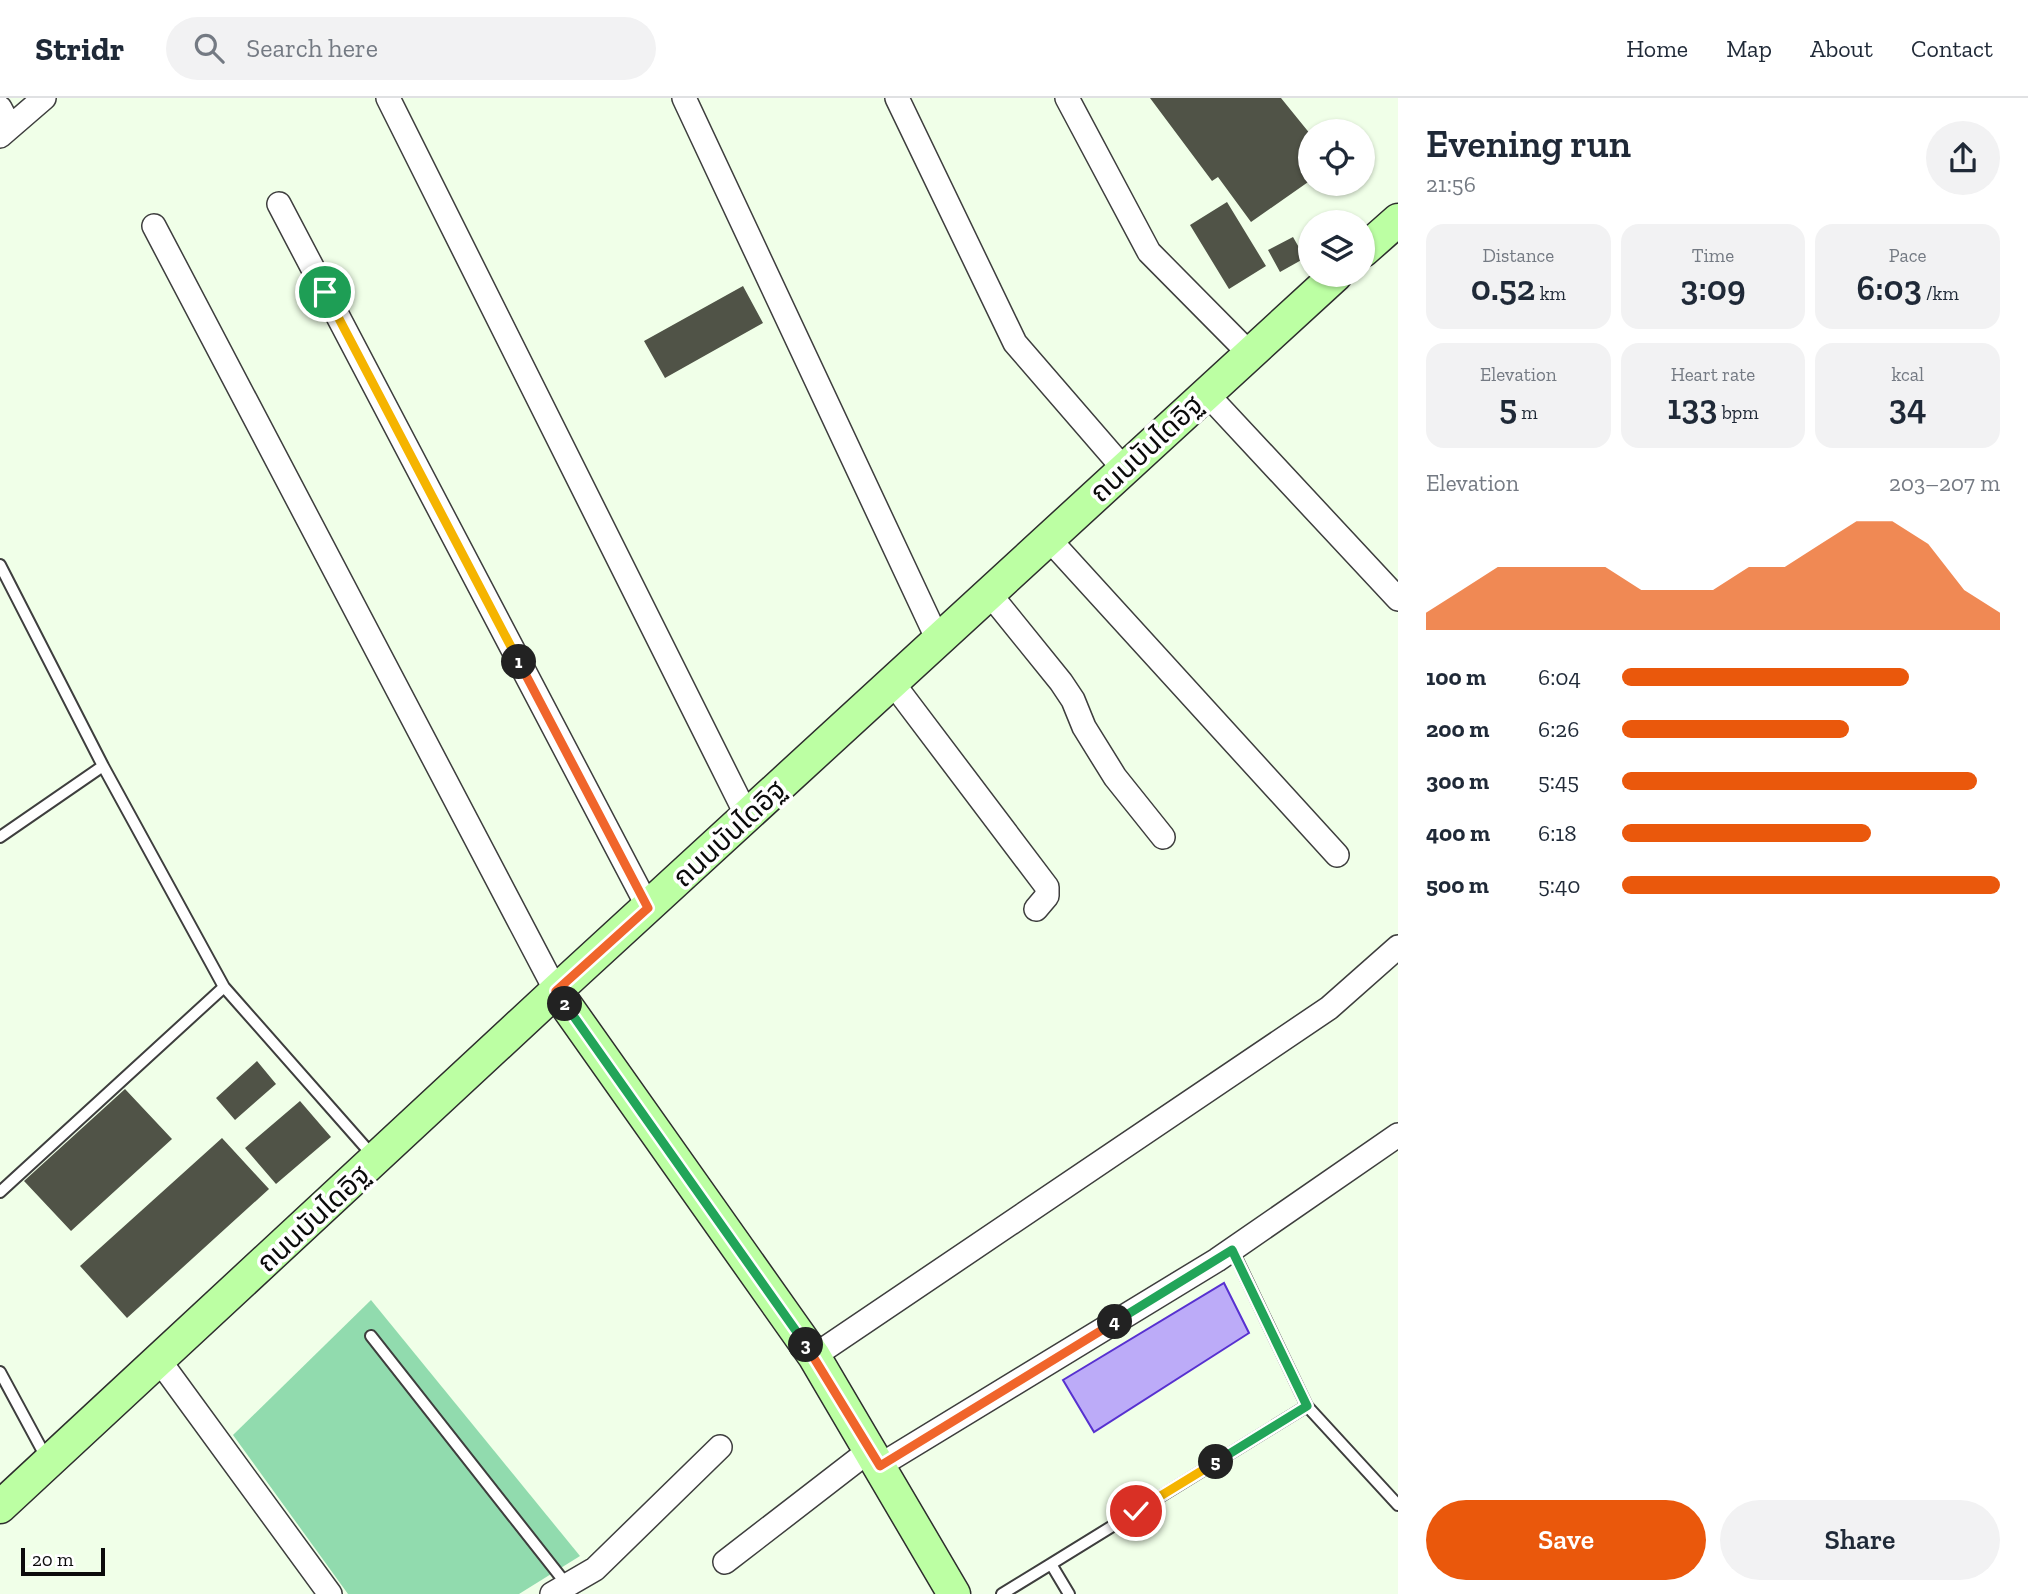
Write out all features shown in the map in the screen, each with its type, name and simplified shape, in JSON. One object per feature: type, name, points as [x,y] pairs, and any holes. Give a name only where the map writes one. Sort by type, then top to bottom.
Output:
[{"type":"main road","points":[[1375,240],[1398,220]]},
{"type":"main road","name":"ถนนบันไดอิฐ","points":[[0,1507],[556,991],[1323,287]]},
{"type":"main road","points":[[556,991],[814,1356],[954,1594]]},
{"type":"street","points":[[4,124],[44,98]]},
{"type":"street","points":[[388,98],[747,816]]},
{"type":"street","points":[[684,98],[938,640]]},
{"type":"street","points":[[897,98],[1015,343],[1124,469]]},
{"type":"street","points":[[1067,98],[1149,252],[1249,353]]},
{"type":"street","points":[[279,204],[648,908]]},
{"type":"street","points":[[154,226],[556,991]]},
{"type":"street","points":[[1206,393],[1398,599]]},
{"type":"street","points":[[1048,538],[1337,855]]},
{"type":"street","points":[[989,593],[1061,682],[1073,700],[1084,727],[1115,777],[1163,836]]},
{"type":"street","points":[[892,682],[1047,887],[1047,895],[1036,909]]},
{"type":"street","points":[[814,1356],[1329,1008],[1398,947]]},
{"type":"street","points":[[725,1562],[875,1458],[1232,1250],[1398,1135]]},
{"type":"street","points":[[159,1360],[330,1594]]},
{"type":"street","points":[[560,1590],[595,1569],[720,1447]]},
{"type":"lane","points":[[0,565],[103,766],[224,987],[376,1159]]},
{"type":"lane","points":[[0,837],[103,766]]},
{"type":"lane","points":[[0,1192],[224,987]]},
{"type":"lane","points":[[1232,1250],[1307,1406],[1398,1505]]},
{"type":"lane","points":[[371,1336],[560,1590]]},
{"type":"lane","points":[[0,1372],[49,1462]]},
{"type":"lane","points":[[1003,1594],[1307,1406]]},
{"type":"lane","points":[[1051,1564],[1069,1594]]},
{"type":"green space","points":[[371,1300],[580,1556],[519,1594],[348,1594],[233,1435]]},
{"type":"shaded area","points":[[1224,1283],[1249,1333],[1094,1432],[1063,1380]]},
{"type":"building","points":[[1150,98],[1281,98],[1298,119],[1298,189],[1251,222],[1218,177],[1212,181]]},
{"type":"building","points":[[1227,202],[1266,266],[1229,289],[1190,225]]},
{"type":"building","points":[[1293,237],[1298,246],[1298,262],[1280,272],[1268,250]]},
{"type":"building","points":[[743,286],[763,323],[665,378],[644,341]]},
{"type":"building","points":[[257,1061],[276,1084],[235,1120],[216,1098]]},
{"type":"building","points":[[125,1089],[172,1139],[71,1231],[24,1181]]},
{"type":"building","points":[[300,1101],[331,1137],[276,1184],[245,1148]]},
{"type":"building","points":[[222,1138],[269,1189],[127,1318],[80,1266]]},
{"type":"route","points":[[325,292],[648,908],[556,991],[814,1356],[880,1466],[1232,1250],[1307,1406],[1136,1511]]}]
